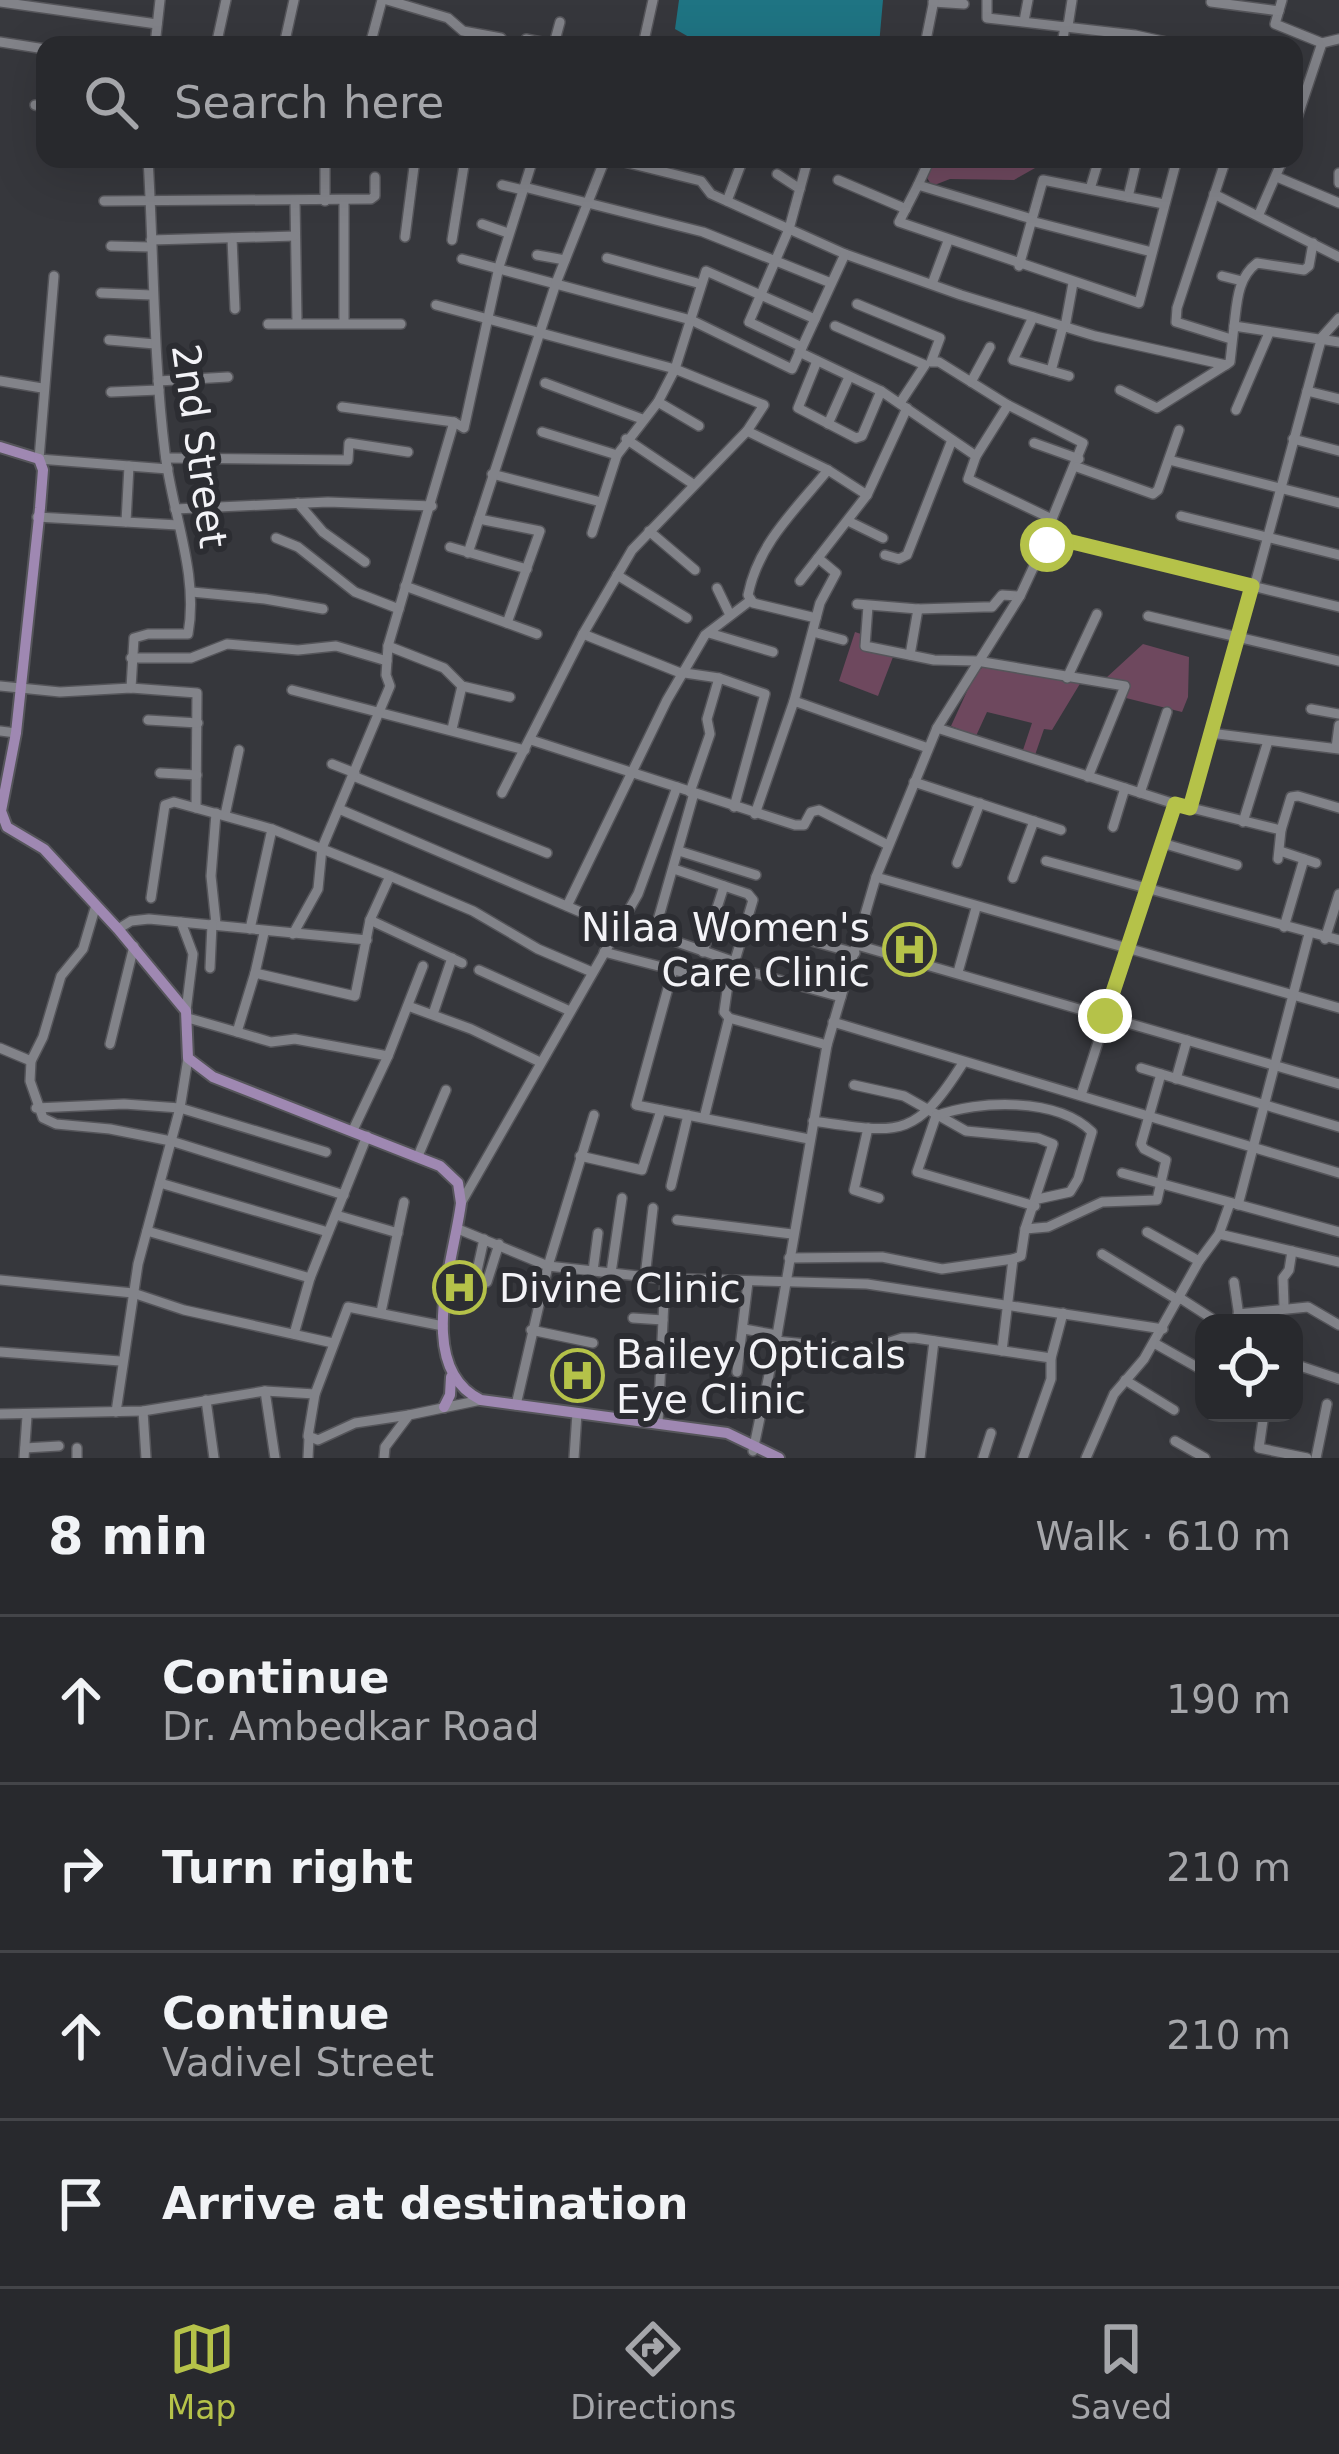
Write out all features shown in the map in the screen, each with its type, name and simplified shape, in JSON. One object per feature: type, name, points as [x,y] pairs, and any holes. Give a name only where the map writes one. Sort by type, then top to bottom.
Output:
[{"type":"main road","points":[[0,447],[39,459],[43,470],[16,733],[1,811],[3,831],[44,849],[134,946],[187,1014],[188,1058],[212,1077],[418,1156],[440,1166],[458,1183],[461,1203],[443,1326],[450,1395],[443,1407]]},
{"type":"main road","points":[[451,1377],[481,1400],[718,1432],[779,1458]]},
{"type":"street","points":[[155,36],[160,0]]},
{"type":"street","points":[[218,36],[226,0]]},
{"type":"street","points":[[285,36],[293,0]]},
{"type":"street","points":[[373,36],[384,0],[448,17],[463,31],[490,36]]},
{"type":"street","points":[[645,36],[653,0]]},
{"type":"street","points":[[987,0],[990,18],[1114,36]]},
{"type":"street","points":[[1024,21],[1028,0]]},
{"type":"street","points":[[1064,36],[1072,0]]},
{"type":"street","points":[[0,14],[2,1],[157,25]]},
{"type":"street","points":[[927,36],[933,1],[964,4]]},
{"type":"street","points":[[1211,2],[1281,6],[1275,24],[1322,43],[1339,39]]},
{"type":"street","points":[[557,36],[560,22]]},
{"type":"street","points":[[462,36],[463,31]]},
{"type":"street","points":[[0,42],[36,48]]},
{"type":"street","points":[[1303,100],[1322,43]]},
{"type":"street","name":"2nd Street","points":[[131,658],[136,636],[190,633],[192,592],[167,464],[155,344],[149,168]]},
{"type":"street","points":[[325,168],[325,201]]},
{"type":"street","points":[[405,237],[414,168]]},
{"type":"street","points":[[452,240],[464,168]]},
{"type":"street","points":[[293,934],[318,889],[322,848],[390,686],[388,646],[459,425],[508,233],[530,168]]},
{"type":"street","points":[[468,553],[556,283],[604,168]]},
{"type":"street","points":[[646,168],[700,181],[711,194],[845,254],[932,284],[1064,326],[1255,370]]},
{"type":"street","points":[[727,201],[740,168]]},
{"type":"street","points":[[806,168],[789,229],[749,322],[880,391],[976,456]]},
{"type":"street","points":[[926,168],[900,225],[1139,303],[1174,168]]},
{"type":"street","points":[[1090,189],[1096,168]]},
{"type":"street","points":[[1128,196],[1135,168]]},
{"type":"street","points":[[1223,168],[1176,322],[1231,339]]},
{"type":"street","points":[[1258,214],[1279,168]]},
{"type":"street","points":[[1339,173],[1339,183]]},
{"type":"street","points":[[777,174],[800,190]]},
{"type":"street","points":[[104,202],[374,199],[376,177]]},
{"type":"street","points":[[1277,177],[1339,203]]},
{"type":"street","points":[[838,180],[906,209]]},
{"type":"street","points":[[1019,266],[1042,180],[1164,204]]},
{"type":"street","points":[[502,185],[703,232],[832,283]]},
{"type":"street","points":[[918,185],[1151,252]]},
{"type":"street","points":[[1214,194],[1339,257]]},
{"type":"street","points":[[295,201],[297,322]]},
{"type":"street","points":[[344,201],[344,322]]},
{"type":"street","points":[[482,224],[508,233]]},
{"type":"street","points":[[111,247],[295,236]]},
{"type":"street","points":[[232,238],[235,309]]},
{"type":"street","points":[[932,284],[948,241]]},
{"type":"street","points":[[1228,363],[1242,281],[1257,263],[1304,271],[1313,243]]},
{"type":"street","points":[[462,259],[691,320],[792,369],[845,254]]},
{"type":"street","points":[[537,255],[566,260]]},
{"type":"street","points":[[607,258],[701,284]]},
{"type":"street","points":[[592,533],[617,455],[658,402],[675,368],[706,272],[815,319]]},
{"type":"street","points":[[54,276],[39,459],[129,466],[348,460],[349,443],[409,452]]},
{"type":"street","points":[[1222,276],[1242,281]]},
{"type":"street","points":[[1051,371],[1072,283]]},
{"type":"street","points":[[101,293],[152,295]]},
{"type":"street","points":[[759,1453],[826,1046],[876,877],[938,728],[1047,545],[1052,519],[1083,443],[932,362],[940,338],[856,304]]},
{"type":"street","points":[[436,305],[675,368],[764,405],[747,431],[649,531],[617,575],[502,793]]},
{"type":"street","points":[[1033,317],[1013,360],[1069,376]]},
{"type":"street","points":[[1190,808],[1322,338],[1339,318]]},
{"type":"street","points":[[268,324],[401,324]]},
{"type":"street","points":[[800,581],[867,496],[925,365],[836,326]]},
{"type":"street","points":[[1234,326],[1339,342]]},
{"type":"street","points":[[1236,410],[1269,333]]},
{"type":"street","points":[[109,340],[155,344]]},
{"type":"street","points":[[971,382],[990,347]]},
{"type":"street","points":[[817,361],[796,404],[828,424],[860,438],[880,391]]},
{"type":"street","points":[[1120,389],[1157,408],[1228,363]]},
{"type":"street","points":[[111,392],[228,377]]},
{"type":"street","points":[[828,424],[849,377]]},
{"type":"street","points":[[0,381],[42,388]]},
{"type":"street","points":[[545,383],[642,419]]},
{"type":"street","points":[[1307,392],[1339,399]]},
{"type":"street","points":[[658,402],[699,426]]},
{"type":"street","points":[[1008,405],[976,456],[968,479],[1052,519]]},
{"type":"street","points":[[342,407],[459,425]]},
{"type":"street","points":[[1034,443],[1153,494],[1179,430]]},
{"type":"street","points":[[747,431],[828,470],[867,496]]},
{"type":"street","points":[[542,432],[617,455]]},
{"type":"street","points":[[626,439],[693,484]]},
{"type":"street","points":[[885,555],[904,559],[907,555],[952,440]]},
{"type":"street","points":[[1293,440],[1339,451]]},
{"type":"street","points":[[1169,460],[1339,503]]},
{"type":"street","points":[[127,522],[129,466]]},
{"type":"street","points":[[816,618],[748,596],[763,548],[828,470]]},
{"type":"street","points":[[492,474],[601,502]]},
{"type":"street","points":[[175,509],[298,503],[432,506]]},
{"type":"street","points":[[298,503],[322,532],[364,562]]},
{"type":"street","points":[[1181,516],[1339,554]]},
{"type":"street","points":[[38,517],[178,525]]},
{"type":"street","points":[[478,519],[540,531],[507,623]]},
{"type":"street","points":[[848,521],[883,538]]},
{"type":"street","points":[[649,531],[694,570]]},
{"type":"street","points":[[276,538],[298,548],[355,592],[399,609]]},
{"type":"street","points":[[1047,545],[1068,541],[1339,608]]},
{"type":"street","points":[[450,548],[527,569]]},
{"type":"street","points":[[755,814],[794,701],[816,618],[836,573],[818,558]]},
{"type":"street","points":[[617,575],[687,618]]},
{"type":"street","points":[[405,586],[537,634]]},
{"type":"street","points":[[717,588],[730,615]]},
{"type":"street","points":[[192,592],[322,609]]},
{"type":"street","points":[[1020,596],[1002,595],[992,607],[862,605],[862,645],[1126,686],[1088,777]]},
{"type":"street","points":[[567,906],[667,700],[709,633],[752,600]]},
{"type":"street","points":[[910,655],[918,609]]},
{"type":"street","points":[[1067,678],[1096,614]]},
{"type":"street","points":[[1148,616],[1339,661]]},
{"type":"street","points":[[813,632],[842,640]]},
{"type":"street","points":[[709,633],[773,652]]},
{"type":"street","points":[[583,634],[685,673],[719,678],[766,696],[734,807]]},
{"type":"street","points":[[130,688],[131,658],[191,658],[227,644],[298,650],[336,646],[387,661]]},
{"type":"street","points":[[388,646],[444,668],[462,686],[510,697]]},
{"type":"street","points":[[719,678],[707,718],[710,734],[654,934],[735,962]]},
{"type":"street","points":[[0,686],[60,692],[130,688],[197,692],[196,808]]},
{"type":"street","points":[[452,729],[462,686]]},
{"type":"street","points":[[292,690],[633,773],[755,814],[804,825],[815,810],[888,845]]},
{"type":"street","points":[[794,701],[928,748]]},
{"type":"street","points":[[1311,710],[1339,714]]},
{"type":"street","points":[[1140,793],[1167,712]]},
{"type":"street","points":[[148,721],[198,723]]},
{"type":"street","points":[[1210,733],[1337,748],[1339,725]]},
{"type":"street","points":[[938,728],[1175,804],[1281,830]]},
{"type":"street","points":[[0,731],[16,733]]},
{"type":"street","points":[[1243,822],[1268,740]]},
{"type":"street","points":[[210,968],[212,876],[221,814],[239,749]]},
{"type":"street","points":[[332,764],[547,853]]},
{"type":"street","points":[[160,773],[197,775]]},
{"type":"street","points":[[914,782],[1060,830]]},
{"type":"street","points":[[461,1203],[638,894],[676,788]]},
{"type":"street","points":[[1113,827],[1125,788]]},
{"type":"street","points":[[1316,863],[1279,855],[1281,830],[1294,796],[1339,808]]},
{"type":"street","points":[[151,898],[165,806],[170,801],[322,848],[472,911],[538,949],[592,972]]},
{"type":"street","points":[[957,863],[980,803]]},
{"type":"street","points":[[1081,1095],[1175,804]]},
{"type":"street","points":[[339,809],[618,928]]},
{"type":"street","points":[[1013,878],[1034,821]]},
{"type":"street","points":[[250,929],[272,829]]},
{"type":"street","points":[[1162,843],[1237,865]]},
{"type":"street","points":[[679,851],[756,875]]},
{"type":"street","points":[[1284,927],[1304,859]]},
{"type":"street","points":[[1046,861],[1339,940]]},
{"type":"street","points":[[674,869],[753,900],[728,984],[724,1012],[729,1018],[826,1046]]},
{"type":"street","points":[[255,973],[355,996],[370,920],[390,876]]},
{"type":"street","points":[[876,877],[1339,1008]]},
{"type":"street","points":[[703,952],[724,886]]},
{"type":"street","points":[[1325,939],[1339,894]]},
{"type":"street","points":[[96,905],[83,949],[61,976],[31,1061],[36,1108],[47,1122],[171,1141],[344,1195]]},
{"type":"street","points":[[958,972],[976,908]]},
{"type":"street","points":[[370,920],[457,960],[433,1014]]},
{"type":"street","points":[[118,929],[131,921],[181,922],[367,940]]},
{"type":"street","points":[[181,922],[193,954],[187,1014],[271,1042],[295,1039],[388,1056]]},
{"type":"street","points":[[237,1031],[264,932]]},
{"type":"street","points":[[790,934],[958,972],[1339,1084]]},
{"type":"street","points":[[1085,1458],[1114,1394],[1163,1329],[1234,1204],[1276,1067],[1309,934]]},
{"type":"street","points":[[110,1044],[134,946]]},
{"type":"street","points":[[604,952],[728,984]]},
{"type":"street","points":[[353,1130],[422,966]]},
{"type":"street","points":[[479,970],[570,1011]]},
{"type":"street","points":[[673,970],[636,1105],[808,1139]]},
{"type":"street","points":[[754,973],[841,997]]},
{"type":"street","points":[[408,1006],[540,1062]]},
{"type":"street","points":[[704,1118],[729,1018]]},
{"type":"street","points":[[833,1022],[1339,1173]]},
{"type":"street","points":[[1176,1079],[1187,1040]]},
{"type":"street","points":[[0,1048],[31,1061]]},
{"type":"street","points":[[116,1412],[133,1293],[180,1108],[188,1058]]},
{"type":"street","points":[[813,1121],[897,1129],[933,1114],[966,1105],[1052,1110],[1091,1132],[1070,1192],[1036,1203],[917,1172],[933,1114],[963,1063]]},
{"type":"street","points":[[1141,1068],[1339,1127]]},
{"type":"street","points":[[1024,1228],[1048,1227],[1102,1202],[1156,1202],[1166,1160],[1144,1150],[1142,1144],[1161,1074]]},
{"type":"street","points":[[789,1258],[882,1257],[942,1269],[1021,1256],[1024,1228],[1054,1148],[1050,1140],[966,1131],[904,1096],[854,1085]]},
{"type":"street","points":[[418,1156],[446,1090]]},
{"type":"street","points":[[36,1108],[124,1104],[180,1108],[326,1152]]},
{"type":"street","points":[[580,1156],[642,1169],[661,1110]]},
{"type":"street","points":[[516,1405],[548,1266],[594,1115]]},
{"type":"street","points":[[671,1186],[688,1115]]},
{"type":"street","points":[[868,1128],[854,1190],[879,1198]]},
{"type":"street","points":[[294,1334],[310,1278],[367,1136]]},
{"type":"street","points":[[1122,1173],[1339,1232]]},
{"type":"street","points":[[160,1183],[328,1232]]},
{"type":"street","points":[[610,1273],[622,1198]]},
{"type":"street","points":[[381,1312],[404,1202]]},
{"type":"street","points":[[645,1277],[652,1208]]},
{"type":"street","points":[[336,1215],[398,1233]]},
{"type":"street","points":[[677,1220],[792,1234]]},
{"type":"street","points":[[458,1229],[548,1266],[664,1279],[867,1284],[1163,1329]]},
{"type":"street","points":[[147,1231],[310,1278]]},
{"type":"street","points":[[1147,1232],[1199,1262]]},
{"type":"street","points":[[593,1271],[598,1233]]},
{"type":"street","points":[[1220,1234],[1339,1262]]},
{"type":"street","points":[[484,1239],[481,1281],[499,1244]]},
{"type":"street","points":[[1284,1306],[1283,1278],[1292,1251]]},
{"type":"street","points":[[1102,1254],[1204,1314]]},
{"type":"street","points":[[816,1285],[817,1258]]},
{"type":"street","points":[[1002,1351],[1013,1259]]},
{"type":"street","points":[[658,1423],[664,1279]]},
{"type":"street","points":[[0,1280],[133,1293],[184,1310],[333,1343]]},
{"type":"street","points":[[737,1372],[748,1282]]},
{"type":"street","points":[[1234,1282],[1238,1314]]},
{"type":"street","points":[[1254,1314],[1284,1306],[1311,1307],[1323,1319],[1339,1324]]},
{"type":"street","points":[[308,1458],[315,1394],[348,1307],[443,1326]]},
{"type":"street","points":[[1023,1458],[1051,1379],[1051,1358],[1063,1312]]},
{"type":"street","points":[[633,1318],[663,1320]]},
{"type":"street","points":[[744,1329],[866,1350],[902,1338],[1051,1358]]},
{"type":"street","points":[[531,1330],[592,1343]]},
{"type":"street","points":[[920,1458],[934,1341]]},
{"type":"street","points":[[1154,1343],[1195,1365]]},
{"type":"street","points":[[0,1352],[120,1361]]},
{"type":"street","points":[[1303,1367],[1339,1379]]},
{"type":"street","points":[[1125,1380],[1174,1410]]},
{"type":"street","points":[[0,1414],[143,1411],[265,1391],[315,1394]]},
{"type":"street","points":[[265,1391],[275,1458]]},
{"type":"street","points":[[206,1400],[214,1458]]},
{"type":"street","points":[[309,1438],[318,1440],[378,1417],[481,1400]]},
{"type":"street","points":[[1263,1422],[1259,1448],[1312,1458],[1327,1404]]},
{"type":"street","points":[[143,1411],[146,1458]]},
{"type":"street","points":[[574,1458],[578,1413]]},
{"type":"street","points":[[384,1458],[392,1435],[410,1415]]},
{"type":"street","points":[[27,1416],[25,1453],[59,1446]]},
{"type":"street","points":[[982,1458],[991,1433]]},
{"type":"street","points":[[1175,1442],[1205,1458]]},
{"type":"shaded area","points":[[930,168],[1035,168],[1014,180],[950,179],[932,186],[926,176]]},
{"type":"shaded area","points":[[855,632],[861,634],[860,645],[893,657],[878,696],[839,681]]},
{"type":"shaded area","points":[[1143,644],[1189,657],[1188,697],[1182,712],[1126,698],[1130,685],[1106,678]]},
{"type":"shaded area","points":[[983,667],[1081,682],[1052,730],[1044,729],[1035,755],[1023,750],[1032,723],[987,712],[976,736],[951,726],[975,674]]},
{"type":"water","points":[[679,0],[883,0],[880,36],[687,36],[675,29]]},
{"type":"place","name":"Nilaa Women's Care Clinic","points":[[909,949]]},
{"type":"place","name":"Divine Clinic","points":[[460,1288]]},
{"type":"place","name":"Bailey Opticals Eye Clinic","points":[[577,1376]]},
{"type":"route","points":[[1047,545],[1068,541],[1252,586],[1190,808],[1175,804],[1105,1016]]}]
